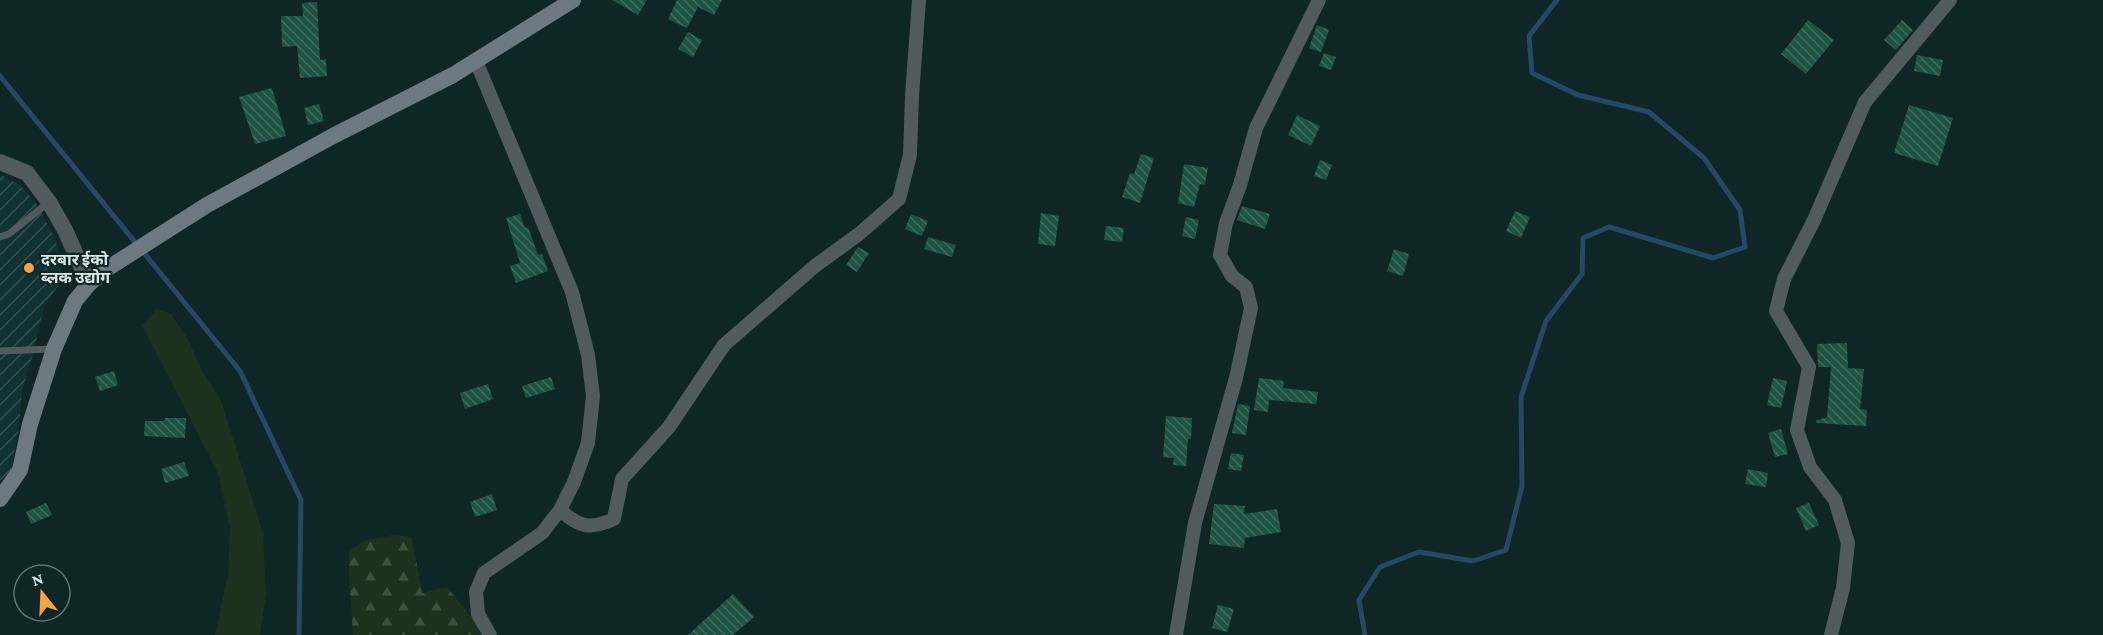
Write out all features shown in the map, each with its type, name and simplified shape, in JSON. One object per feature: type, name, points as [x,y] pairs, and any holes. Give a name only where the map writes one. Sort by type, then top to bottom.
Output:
[{"type":"main road","points":[[0,499],[20,470],[30,424],[54,349],[75,302],[89,284],[105,270],[207,205],[333,136],[453,75],[573,0]]},
{"type":"street","points":[[560,510],[572,521],[587,527],[599,526],[614,519],[622,479],[669,427],[724,345],[814,266],[859,234],[899,199],[910,155],[919,0]]},
{"type":"street","points":[[1176,635],[1195,523],[1236,378],[1251,308],[1246,287],[1232,276],[1220,255],[1226,223],[1240,185],[1256,128],[1319,0]]},
{"type":"street","points":[[1831,635],[1843,588],[1848,543],[1835,500],[1810,467],[1797,430],[1809,367],[1776,311],[1784,279],[1814,220],[1865,102],[1950,0]]},
{"type":"street","points":[[476,61],[572,292],[588,355],[593,396],[588,443],[574,482],[560,510],[543,534],[484,573],[477,592],[478,614],[490,635]]},
{"type":"street","points":[[0,162],[27,173],[49,202],[65,230],[89,284]]},
{"type":"lane","points":[[0,237],[9,234],[49,202]]},
{"type":"lane","points":[[0,351],[54,349]]},
{"type":"shaded area","points":[[0,174],[20,185],[36,203],[54,236],[60,256],[60,283],[44,306],[22,391],[19,427],[11,470],[0,481]]},
{"type":"green space","points":[[157,309],[171,314],[189,341],[201,369],[221,401],[263,533],[266,593],[260,635],[215,635],[228,575],[230,528],[218,473],[142,325]]},
{"type":"green space","points":[[395,535],[412,537],[422,593],[447,587],[475,622],[481,635],[353,635],[349,551],[367,540]]},
{"type":"building","points":[[612,0],[647,0],[638,15]]},
{"type":"building","points":[[677,0],[722,0],[714,15],[698,7],[687,28],[668,19]]},
{"type":"building","points":[[317,2],[320,60],[326,59],[327,76],[300,78],[297,46],[282,47],[281,16],[303,16],[302,3]]},
{"type":"building","points":[[1808,20],[1834,40],[1806,74],[1781,54]]},
{"type":"building","points":[[1902,20],[1913,30],[1896,50],[1884,40]]},
{"type":"building","points":[[1317,25],[1329,30],[1321,52],[1309,48]]},
{"type":"building","points":[[688,32],[702,40],[693,57],[678,49]]},
{"type":"building","points":[[1324,53],[1336,57],[1331,70],[1319,66]]},
{"type":"building","points":[[1917,55],[1943,60],[1940,76],[1914,71]]},
{"type":"building","points":[[272,88],[286,136],[255,144],[239,97]]},
{"type":"building","points":[[319,104],[324,121],[308,125],[304,108]]},
{"type":"building","points":[[1909,105],[1953,118],[1938,166],[1894,153]]},
{"type":"building","points":[[1297,115],[1320,126],[1311,146],[1288,135]]},
{"type":"building","points":[[1141,154],[1154,158],[1140,203],[1122,197],[1130,173],[1134,174]]},
{"type":"building","points":[[1320,160],[1332,165],[1326,180],[1314,176]]},
{"type":"building","points":[[1184,164],[1208,168],[1205,185],[1200,184],[1194,207],[1178,203]]},
{"type":"building","points":[[1242,206],[1270,214],[1265,229],[1237,220]]},
{"type":"building","points":[[1515,211],[1530,217],[1521,238],[1506,231]]},
{"type":"building","points":[[1041,213],[1059,216],[1055,246],[1038,244]]},
{"type":"building","points":[[520,214],[525,228],[528,227],[538,255],[542,254],[548,271],[516,283],[510,266],[520,263],[506,218]]},
{"type":"building","points":[[911,214],[928,221],[922,236],[905,229]]},
{"type":"building","points":[[1186,217],[1199,220],[1195,239],[1182,236]]},
{"type":"building","points":[[1106,226],[1124,228],[1122,242],[1104,240]]},
{"type":"building","points":[[928,237],[956,245],[952,257],[924,249]]},
{"type":"building","points":[[858,247],[869,253],[857,272],[846,265]]},
{"type":"building","points":[[1394,249],[1409,254],[1403,276],[1387,271]]},
{"type":"building","points":[[1847,343],[1848,368],[1864,369],[1860,409],[1867,410],[1866,426],[1817,423],[1816,420],[1829,417],[1827,417],[1831,367],[1818,367],[1817,344]]},
{"type":"building","points":[[114,371],[118,385],[100,391],[95,377]]},
{"type":"building","points":[[551,377],[555,389],[526,398],[522,386]]},
{"type":"building","points":[[1259,378],[1284,381],[1283,388],[1318,392],[1316,404],[1269,400],[1268,412],[1254,410]]},
{"type":"building","points":[[1773,378],[1787,381],[1781,408],[1767,405]]},
{"type":"building","points":[[488,384],[493,399],[465,409],[460,393]]},
{"type":"building","points":[[1238,404],[1250,406],[1246,435],[1232,433]]},
{"type":"building","points":[[1166,416],[1192,418],[1186,466],[1173,465],[1174,458],[1163,457]]},
{"type":"building","points":[[165,418],[186,418],[185,438],[144,436],[145,421],[164,421]]},
{"type":"building","points":[[1781,429],[1788,454],[1775,457],[1768,433]]},
{"type":"building","points":[[1231,453],[1244,455],[1241,471],[1228,469]]},
{"type":"building","points":[[184,462],[189,476],[165,483],[161,469]]},
{"type":"building","points":[[1748,469],[1768,473],[1766,487],[1745,484]]},
{"type":"building","points":[[492,494],[497,510],[475,517],[470,502]]},
{"type":"building","points":[[46,503],[52,515],[31,524],[26,512]]},
{"type":"building","points":[[1809,503],[1819,525],[1806,531],[1796,508]]},
{"type":"building","points":[[1214,504],[1245,506],[1244,514],[1277,509],[1281,532],[1245,538],[1244,548],[1209,544]]},
{"type":"building","points":[[733,594],[754,617],[733,635],[688,635]]},
{"type":"building","points":[[1218,605],[1234,609],[1227,632],[1212,628]]},
{"type":"waterway","points":[[1365,635],[1359,600],[1380,567],[1419,552],[1473,561],[1506,550],[1522,486],[1521,397],[1546,321],[1582,274],[1583,238],[1609,227],[1713,258],[1745,247],[1740,210],[1704,158],[1649,112],[1578,95],[1532,73],[1529,36],[1557,0]]},
{"type":"waterway","points":[[0,76],[240,371],[301,500],[299,635]]},
{"type":"place","name":"दरबार ईको ब्लक उद्योग","points":[[29,268]]}]
